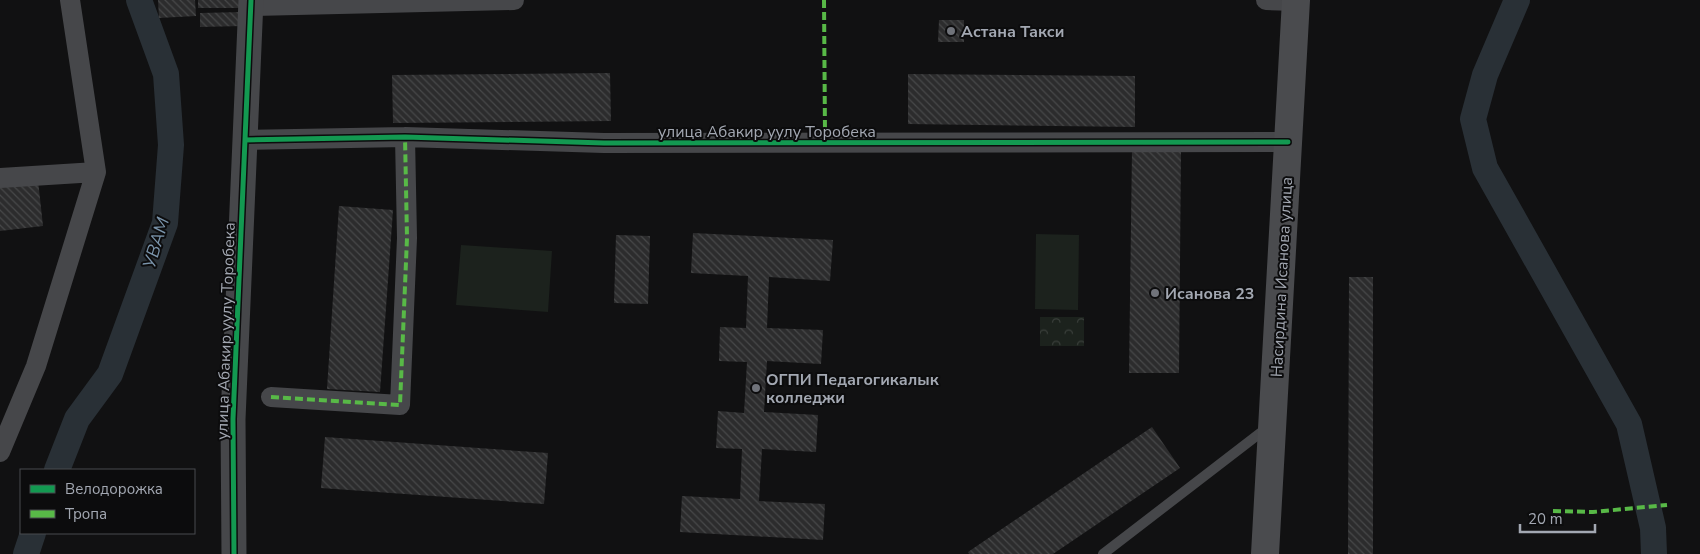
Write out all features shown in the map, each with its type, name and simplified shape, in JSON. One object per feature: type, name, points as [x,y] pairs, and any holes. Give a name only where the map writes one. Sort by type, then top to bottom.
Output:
[{"type":"main road","name":"Насирдина Исанова улица","points":[[1265,554],[1296,1]]},
{"type":"street","points":[[0,452],[36,366],[96,172],[70,0]]},
{"type":"street","points":[[251,3],[514,0]]},
{"type":"street","points":[[1266,0],[1296,1]]},
{"type":"street","name":"улица Абакир уулу Торобека","points":[[234,554],[233,419],[251,3]]},
{"type":"street","points":[[271,397],[400,404],[407,238],[405,137]]},
{"type":"street","name":"улица Абакир уулу Торобека","points":[[245,140],[405,137],[604,143],[1288,142]]},
{"type":"street","points":[[0,178],[96,172]]},
{"type":"lane","points":[[1103,554],[1272,423]]},
{"type":"green space","points":[[1036,234],[1079,235],[1078,310],[1035,309]]},
{"type":"green space","points":[[461,245],[552,251],[548,312],[456,305]]},
{"type":"green space","points":[[1040,317],[1084,317],[1084,346],[1040,346]]},
{"type":"building","points":[[158,0],[195,0],[196,16],[159,18]]},
{"type":"building","points":[[198,0],[245,0],[246,8],[198,8]]},
{"type":"building","points":[[243,12],[243,26],[200,27],[200,13]]},
{"type":"building","name":"Астана Такси","points":[[939,20],[964,20],[964,42],[938,42]]},
{"type":"building","points":[[610,73],[611,121],[393,123],[392,75]]},
{"type":"building","points":[[908,74],[1135,76],[1135,127],[908,124]]},
{"type":"building","name":"Исанова 23","points":[[1132,150],[1181,151],[1179,373],[1129,373]]},
{"type":"building","points":[[38,180],[43,226],[0,231],[0,185]]},
{"type":"building","points":[[339,206],[393,210],[380,392],[327,389]]},
{"type":"building","name":"ОГПИ Педагогикалык колледжи","points":[[693,233],[833,240],[830,281],[769,277],[767,328],[823,330],[821,364],[767,361],[764,412],[818,415],[816,452],[762,449],[759,501],[825,504],[823,540],[680,532],[682,496],[740,499],[742,449],[716,448],[718,411],[744,413],[747,362],[719,361],[720,327],[746,328],[748,276],[691,273]]},
{"type":"building","points":[[616,235],[650,236],[648,304],[614,303]]},
{"type":"building","points":[[1349,277],[1373,277],[1373,554],[1348,554]]},
{"type":"building","points":[[1152,427],[1180,468],[1053,554],[969,554],[968,552]]},
{"type":"building","points":[[325,437],[548,453],[544,504],[321,488]]},
{"type":"waterway","name":"УВАМ","points":[[57,469],[77,419],[110,374],[165,223],[171,145],[166,74],[139,0]]},
{"type":"waterway","points":[[1517,0],[1485,75],[1473,119],[1485,168],[1629,424],[1653,528],[1654,554]]},
{"type":"waterway","name":"УВАМ","points":[[26,554],[33,534]]},
{"type":"marked path","points":[[824,0],[825,134]]},
{"type":"marked path","points":[[271,397],[400,405],[407,238],[405,137]]},
{"type":"marked path","points":[[1553,511],[1593,512],[1667,505]]},
{"type":"cycle path","points":[[234,554],[233,419],[251,0]]},
{"type":"cycle path","points":[[245,140],[405,137],[604,143],[1288,142]]},
{"type":"place","name":"Астана Такси","points":[[951,31]]},
{"type":"place","name":"Исанова 23","points":[[1155,293]]},
{"type":"place","name":"ОГПИ Педагогикалык колледжи","points":[[756,388]]}]
